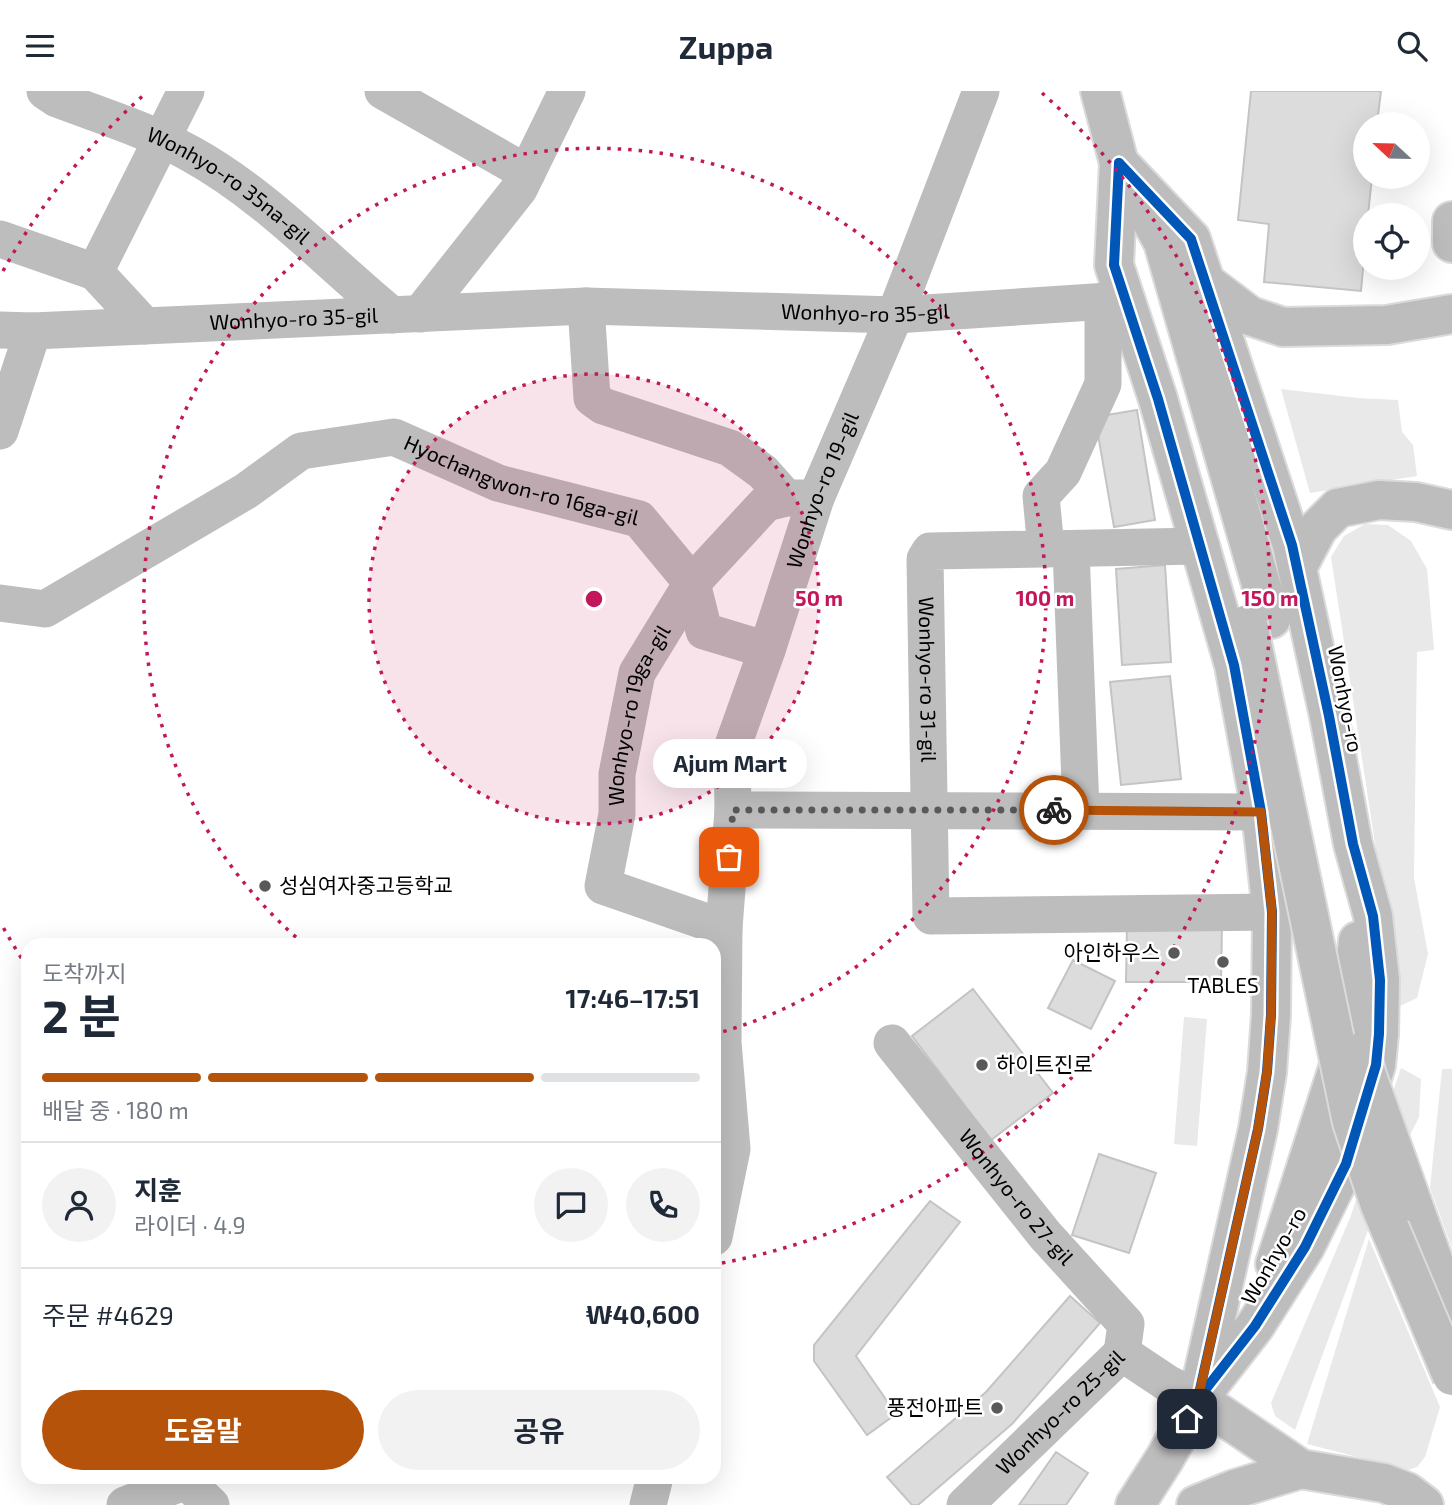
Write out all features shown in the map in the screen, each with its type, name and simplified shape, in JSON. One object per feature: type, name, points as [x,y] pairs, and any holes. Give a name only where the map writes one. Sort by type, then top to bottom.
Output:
[{"type":"main road","name":"Wonhyo-ro","points":[[1100,91],[1119,163],[1163,242],[1260,622],[1308,793],[1337,953],[1367,1076],[1452,1312]]},
{"type":"main road","name":"Wonhyo-ro","points":[[1119,163],[1191,239],[1297,568],[1353,844],[1373,916],[1380,980],[1376,1065],[1346,1164],[1305,1247],[1255,1327],[1198,1399],[1135,1505]]},
{"type":"main road","name":"Wonhyo-ro","points":[[1119,163],[1114,301],[1158,399],[1234,665],[1261,812],[1272,912],[1267,1072],[1258,1129],[1198,1399]]},
{"type":"main road","points":[[1452,221],[1452,243]]},
{"type":"main road","points":[[1205,282],[1250,316],[1283,327],[1387,325],[1452,314]]},
{"type":"main road","points":[[1297,568],[1318,528],[1338,508],[1379,500],[1416,502],[1452,510]]},
{"type":"main road","points":[[1260,622],[1352,1122],[1380,1205],[1452,1376]]},
{"type":"main road","points":[[1255,1327],[1348,1037],[1358,949],[1353,844]]},
{"type":"main road","points":[[1271,968],[1296,984],[1314,986],[1331,981],[1347,969],[1358,949]]},
{"type":"main road","points":[[1198,1399],[1301,1469],[1384,1483],[1407,1492],[1424,1505]]},
{"type":"main road","points":[[1196,1505],[1235,1489],[1301,1469]]},
{"type":"street","points":[[95,272],[186,91]]},
{"type":"street","points":[[383,91],[435,104],[527,173]]},
{"type":"street","points":[[406,314],[519,189],[567,91]]},
{"type":"street","name":"Wonhyo-ro 19-gil","points":[[721,1203],[732,1149],[723,1042],[724,928],[733,810],[732,748],[767,650],[801,498],[895,315],[981,91]]},
{"type":"street","name":"Wonhyo-ro 35na-gil","points":[[55,94],[162,139],[192,155],[273,209],[345,277],[406,314]]},
{"type":"street","points":[[0,239],[95,272],[145,326]]},
{"type":"street","points":[[1081,810],[1058,549],[1041,496],[1063,472],[1103,384],[1114,301]]},
{"type":"street","name":"Wonhyo-ro 35-gil","points":[[16,330],[586,306],[895,315],[1114,301]]},
{"type":"street","points":[[586,306],[592,398],[603,406],[730,448],[801,498]]},
{"type":"street","points":[[0,431],[16,330]]},
{"type":"street","name":"Hyochangwon-ro 16ga-gil","points":[[0,603],[46,609],[246,491],[301,451],[394,437],[498,483],[639,519],[692,583],[704,631],[767,650]]},
{"type":"street","name":"Wonhyo-ro 19ga-gil","points":[[724,928],[603,885],[617,814],[617,774],[637,673],[692,583],[766,503],[801,498]]},
{"type":"street","points":[[1058,549],[1201,546]]},
{"type":"street","name":"Wonhyo-ro 31-gil","points":[[930,811],[925,559],[930,551],[1058,549]]},
{"type":"street","points":[[733,810],[1261,812]]},
{"type":"street","points":[[930,811],[931,916],[1272,912]]},
{"type":"street","name":"Wonhyo-ro 27-gil","points":[[892,1043],[1045,1235],[1126,1324],[1122,1353]]},
{"type":"street","name":"Wonhyo-ro 25-gil","points":[[965,1505],[1122,1353],[1167,1383],[1198,1399]]},
{"type":"street","points":[[648,1505],[653,1484]]},
{"type":"street","points":[[125,1505],[194,1488]]},
{"type":"shaded area","points":[[1281,389],[1398,400],[1402,432],[1413,445],[1417,476],[1310,493]]},
{"type":"shaded area","points":[[1365,524],[1388,525],[1411,541],[1427,569],[1434,650],[1417,652],[1414,878],[1428,954],[1417,998],[1400,1006],[1331,557],[1344,536]]},
{"type":"shaded area","points":[[1184,1017],[1207,1019],[1197,1146],[1174,1144]]},
{"type":"shaded area","points":[[1401,1068],[1421,1079],[1419,1117],[1382,1192],[1295,1430],[1275,1416],[1271,1403],[1350,1218]]},
{"type":"shaded area","points":[[1442,1069],[1452,1069],[1452,1248],[1430,1188]]},
{"type":"shaded area","points":[[1369,1239],[1440,1407],[1425,1457],[1417,1467],[1408,1470],[1307,1444]]},
{"type":"building","points":[[1251,91],[1381,91],[1378,112],[1353,112],[1353,189],[1371,189],[1369,203],[1353,203],[1353,280],[1362,280],[1361,291],[1264,282],[1269,224],[1238,220]]},
{"type":"building","points":[[1137,410],[1155,520],[1114,527],[1095,417]]},
{"type":"building","points":[[1165,565],[1171,662],[1122,665],[1116,569]]},
{"type":"building","points":[[1170,676],[1181,779],[1121,785],[1110,682]]},
{"type":"building","name":"아인하우스","points":[[1127,925],[1222,925],[1221,982],[1126,982]]},
{"type":"building","points":[[1073,960],[1115,981],[1091,1029],[1048,1008]]},
{"type":"building","name":"하이트진로","points":[[973,989],[1053,1093],[991,1140],[912,1036]]},
{"type":"building","points":[[1099,1154],[1156,1173],[1129,1253],[1072,1235]]},
{"type":"building","name":"풍전아파트","points":[[930,1201],[960,1222],[856,1356],[896,1414],[867,1435],[814,1361],[814,1345]]},
{"type":"building","name":"풍전아파트","points":[[1070,1296],[1100,1323],[1012,1424],[918,1505],[912,1505],[887,1477],[986,1392]]},
{"type":"building","points":[[1056,1452],[1088,1473],[1066,1505],[1019,1505]]},
{"type":"cycle path","points":[[1119,163],[1191,239],[1292,545],[1353,844],[1373,916],[1380,980],[1376,1065],[1346,1164],[1305,1247],[1255,1326],[1198,1399]]},
{"type":"cycle path","points":[[1119,163],[1114,265],[1158,399],[1234,665],[1261,812],[1272,912],[1271,1015],[1267,1072],[1258,1129],[1199,1394]]},
{"type":"way so far","points":[[729,857],[733,810],[1054,810]]},
{"type":"place","name":"Ajum Mart","points":[[729,857]]},
{"type":"place","name":"성심여자중고등학교","points":[[265,886]]},
{"type":"place","name":"아인하우스","points":[[1174,953]]},
{"type":"place","name":"TABLES","points":[[1223,962]]},
{"type":"place","name":"하이트진로","points":[[982,1065]]},
{"type":"place","name":"풍전아파트","points":[[997,1408]]},
{"type":"route","points":[[1054,810],[1261,812],[1272,912],[1271,1015],[1267,1072],[1258,1129],[1198,1399],[1187,1419]]}]
